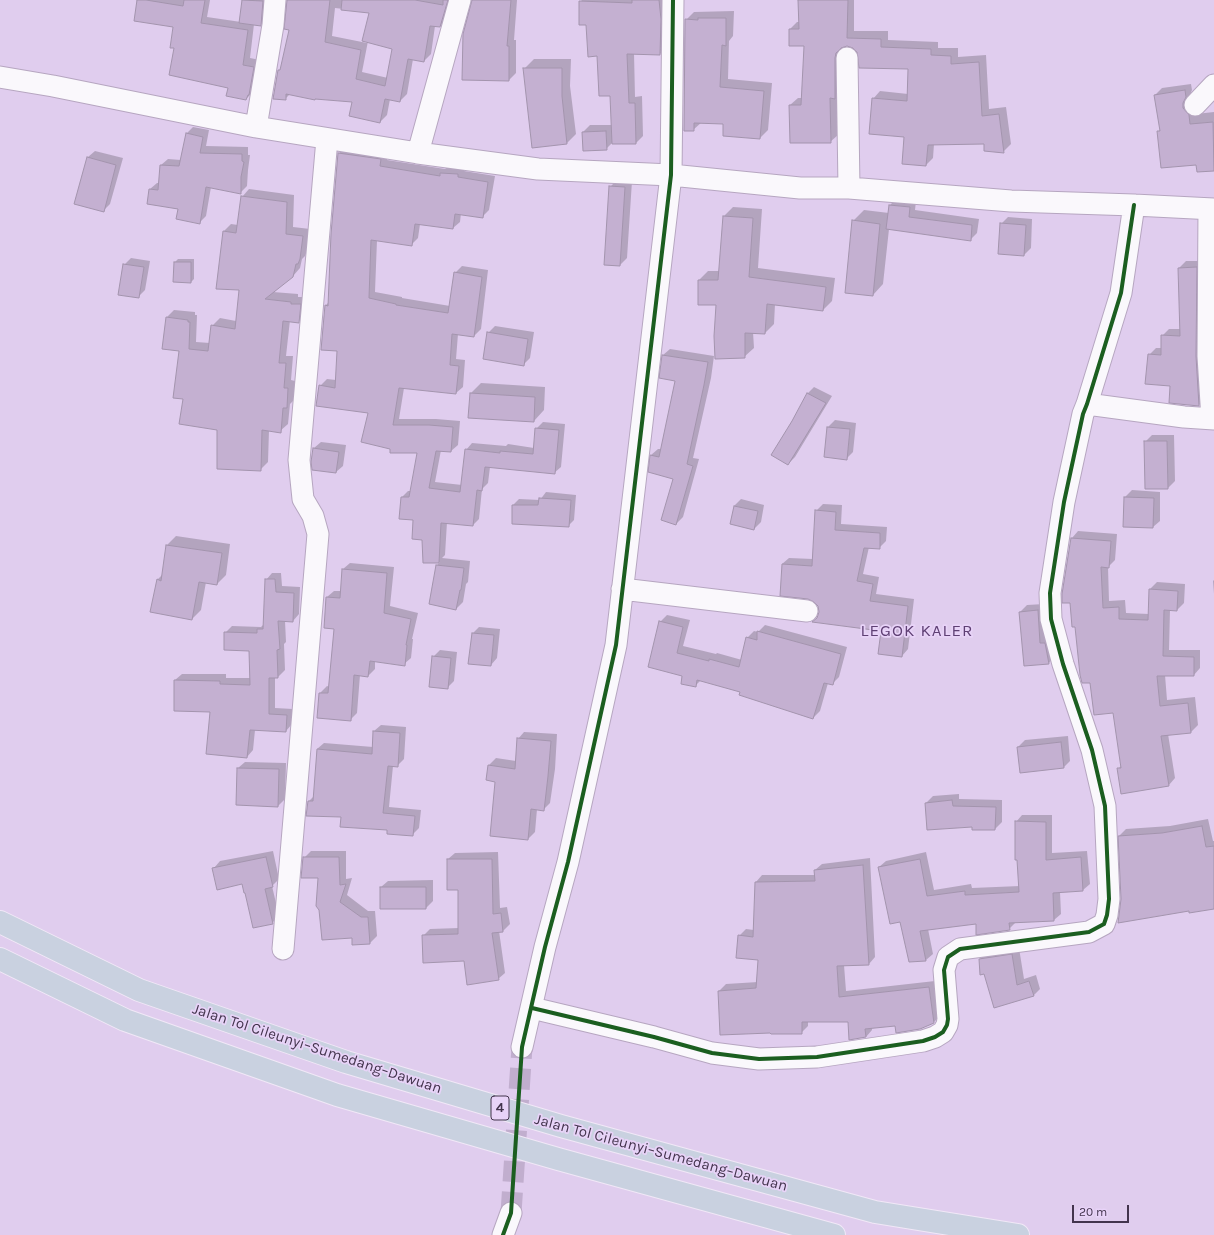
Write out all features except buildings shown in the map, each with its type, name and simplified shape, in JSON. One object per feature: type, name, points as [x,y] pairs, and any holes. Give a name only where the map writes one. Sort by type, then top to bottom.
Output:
[{"type":"highway","name":"Jalan Tol Cileunyi–Sumedang–Dawuan","points":[[0,922],[139,990],[346,1062],[561,1126],[875,1212],[1018,1235]]},
{"type":"highway","name":"4","points":[[0,959],[125,1020],[337,1095],[558,1159],[834,1235]]},
{"type":"street","points":[[256,127],[273,25],[275,0]]},
{"type":"street","points":[[418,153],[460,0]]},
{"type":"street","points":[[522,1047],[545,947],[568,862],[616,645],[671,175],[673,0]]},
{"type":"street","points":[[847,58],[848,188]]},
{"type":"street","points":[[0,77],[256,127],[418,153],[538,169],[671,175],[800,188],[848,188],[1011,201],[1212,209],[1208,356],[1213,419],[1184,417],[1087,404]]},
{"type":"street","points":[[1195,105],[1214,85]]},
{"type":"street","points":[[283,949],[318,542],[318,534],[313,516],[303,499],[299,460],[327,139]]},
{"type":"street","points":[[532,1008],[654,1037],[712,1053],[759,1059],[817,1057],[923,1041],[936,1037],[943,1032],[947,1025],[948,1019],[944,970],[948,957],[960,949],[1089,932],[1104,924],[1109,899],[1105,806],[1092,750],[1066,671],[1052,619],[1050,593],[1064,502],[1083,414],[1121,293],[1134,205]]},
{"type":"street","points":[[622,589],[807,611]]},
{"type":"street","points":[[503,1235],[511,1213]]},
{"type":"tunnel","points":[[511,1213],[522,1047]]},
{"type":"cycle path","points":[[503,1235],[511,1213],[522,1047],[545,947],[568,862],[616,645],[671,175],[673,0]]},
{"type":"cycle path","points":[[532,1008],[654,1037],[712,1053],[759,1059],[817,1057],[923,1041],[935,1037],[943,1032],[947,1025],[948,1019],[944,970],[948,957],[960,949],[1089,932],[1104,924],[1109,899],[1105,806],[1092,750],[1063,664],[1051,619],[1050,593],[1064,502],[1083,414],[1121,293],[1134,205]]},
{"type":"district","name":"LEGOK KALER","points":[[917,631]]}]
